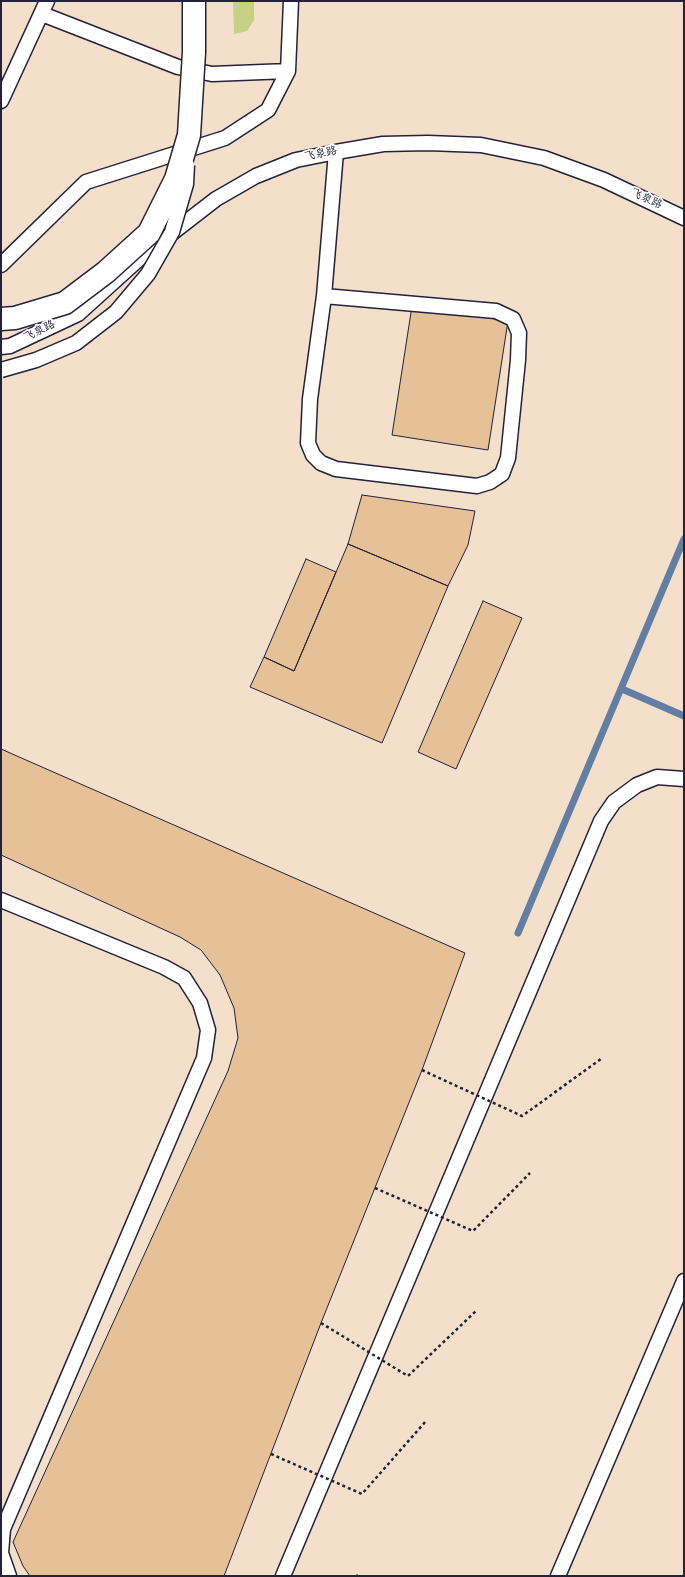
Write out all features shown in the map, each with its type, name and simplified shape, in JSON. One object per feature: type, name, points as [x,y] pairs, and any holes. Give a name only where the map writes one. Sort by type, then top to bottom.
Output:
[{"type":"street","points":[[1,319],[15,318],[65,303],[106,272],[149,233],[176,179],[189,135],[194,52],[194,1]]},
{"type":"lane","points":[[1,265],[86,182],[225,138],[268,110],[288,71],[291,1]]},
{"type":"lane","points":[[1,101],[45,7],[178,67],[212,74],[288,71]]},
{"type":"lane","points":[[1,370],[36,360],[76,343],[116,312],[148,274],[172,232],[186,184],[189,135]]},
{"type":"lane","name":"飞泉路","points":[[1,347],[10,346],[78,314],[141,258],[216,198],[256,176],[296,160],[336,152],[383,144],[428,143],[480,145],[550,161],[604,180],[684,218]]},
{"type":"lane","points":[[324,296],[496,311],[513,319],[519,333],[518,360],[508,458],[502,474],[490,482],[477,486],[336,469],[321,463],[313,455],[308,443],[310,400],[324,296],[336,152]]},
{"type":"lane","points":[[283,1576],[601,821],[614,802],[637,784],[657,777],[684,779]]},
{"type":"lane","points":[[1,900],[164,967],[184,978],[200,1003],[208,1030],[204,1058],[3,1529],[1,1553],[9,1576]]},
{"type":"lane","points":[[558,1576],[684,1280]]},
{"type":"path","points":[[422,1070],[522,1116],[601,1059]]},
{"type":"path","points":[[375,1188],[472,1232],[530,1172]]},
{"type":"path","points":[[321,1323],[408,1376],[478,1310]]},
{"type":"path","points":[[271,1454],[362,1494],[426,1421]]},
{"type":"shaded area","points":[[1,1],[684,1],[684,1576],[1,1576]]},
{"type":"green space","points":[[233,1],[254,1],[254,20],[247,31],[234,34]]},
{"type":"building","points":[[412,306],[508,321],[488,450],[392,435]]},
{"type":"building","points":[[362,495],[475,511],[468,545],[448,586],[348,544]]},
{"type":"building","points":[[348,544],[448,586],[382,743],[250,687],[264,657],[294,671]]},
{"type":"building","points":[[306,559],[336,572],[294,671],[264,657]]},
{"type":"building","points":[[483,601],[522,618],[456,769],[418,752]]},
{"type":"building","points":[[1,749],[465,953],[422,1070],[321,1323],[224,1576],[30,1576],[23,1566],[13,1542],[228,1071],[238,1038],[234,1008],[220,975],[201,950],[180,937],[1,855]]},
{"type":"waterway","points":[[518,933],[684,539]]},
{"type":"waterway","points":[[622,689],[684,716]]}]
